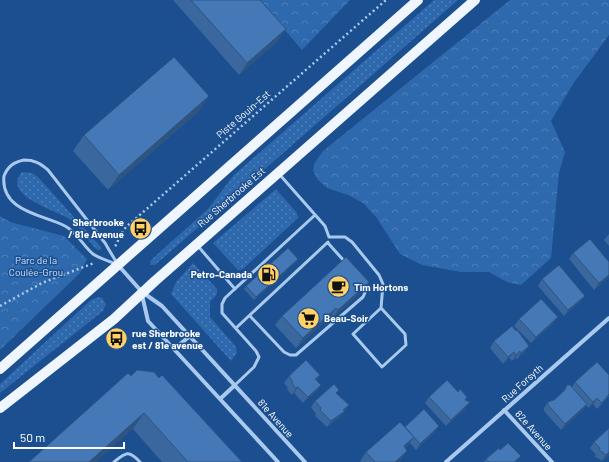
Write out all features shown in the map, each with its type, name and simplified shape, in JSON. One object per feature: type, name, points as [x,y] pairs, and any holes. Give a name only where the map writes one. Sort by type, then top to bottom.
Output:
[{"type":"main road","points":[[0,369],[418,0]]},
{"type":"main road","name":"Rue Sherbrooke Est","points":[[0,408],[114,319],[196,244],[475,0]]},
{"type":"street","name":"81e Avenue","points":[[118,264],[142,292],[162,306],[305,462]]},
{"type":"street","name":"81e Avenue","points":[[142,292],[148,321],[278,462]]},
{"type":"street","name":"Rue Forsyth","points":[[446,462],[609,318]]},
{"type":"street","points":[[174,349],[190,336]]},
{"type":"street","points":[[220,399],[235,385]]},
{"type":"street","name":"82e Avenue","points":[[504,410],[552,462]]},
{"type":"lane","points":[[32,160],[41,164],[48,170],[105,243],[118,264],[93,254],[70,229],[64,225],[25,212],[14,206],[7,199],[3,190],[2,182],[10,166],[16,161],[32,160]]},
{"type":"lane","points":[[236,328],[328,243],[329,237],[326,226],[278,173]]},
{"type":"lane","points":[[235,385],[254,366],[259,357],[221,310],[225,298],[315,215]]},
{"type":"lane","points":[[329,237],[345,237],[352,242],[379,275],[383,284],[381,308],[353,334],[382,367],[406,345],[405,334],[381,308]]},
{"type":"lane","points":[[328,243],[349,266]]},
{"type":"lane","points":[[196,244],[235,289]]},
{"type":"lane","points":[[250,316],[284,352],[290,355],[296,354],[363,297],[367,288],[360,278]]},
{"type":"lane","points":[[114,462],[122,455],[127,454],[133,454],[140,462]]},
{"type":"path","name":"Piste Gouin-Est","points":[[118,244],[119,237],[126,227],[386,0]]},
{"type":"path","points":[[0,306],[42,283],[92,265]]},
{"type":"green space","points":[[259,0],[350,0],[302,50]]},
{"type":"green space","points":[[434,0],[458,0],[155,265],[150,265],[151,260],[208,209],[234,175]]},
{"type":"green space","points":[[510,0],[609,0],[609,35],[573,84],[551,121],[565,152],[559,173],[551,258],[521,285],[507,282],[489,272],[461,272],[422,265],[400,254],[376,217],[363,203],[348,195],[327,188],[318,180],[313,171],[314,164],[323,151]]},
{"type":"green space","points":[[22,172],[32,173],[38,177],[101,247],[101,250],[96,249],[72,221],[25,196],[19,189],[17,181]]},
{"type":"green space","points":[[276,189],[297,213],[298,218],[243,269],[238,270],[213,243]]},
{"type":"green space","name":"Parc de la Coulée-Grou","points":[[0,216],[10,222],[64,236],[87,259],[80,273],[0,350]]},
{"type":"green space","points":[[193,263],[217,289],[217,294],[210,302],[210,317],[236,347],[237,353],[231,361],[171,294],[176,282]]},
{"type":"green space","points":[[99,297],[102,298],[106,304],[103,311],[0,393],[0,384],[91,300]]},
{"type":"building","points":[[191,0],[260,0],[286,29],[247,63]]},
{"type":"building","points":[[174,57],[209,96],[119,175],[84,135]]},
{"type":"building","points":[[140,221],[142,223],[136,228],[134,226]]},
{"type":"building","points":[[590,239],[609,262],[609,275],[599,283],[573,253]]},
{"type":"building","points":[[288,248],[298,259],[256,297],[246,286]]},
{"type":"building","points":[[346,257],[369,282],[338,310],[336,308],[303,338],[282,316]]},
{"type":"building","points":[[559,265],[585,296],[568,310],[542,279]]},
{"type":"building","points":[[541,299],[558,317],[536,337],[519,319]]},
{"type":"building","points":[[512,326],[516,331],[517,330],[529,346],[521,353],[520,351],[516,355],[514,352],[508,357],[494,341]]},
{"type":"building","points":[[306,360],[320,375],[315,379],[321,385],[308,397],[298,387],[296,388],[294,386],[289,376]]},
{"type":"building","points":[[597,362],[609,375],[609,394],[602,403],[597,398],[593,402],[575,382]]},
{"type":"building","points":[[137,370],[154,372],[159,378],[162,375],[242,462],[188,462],[144,413],[89,462],[29,462],[128,373],[131,376]]},
{"type":"building","points":[[447,380],[458,392],[460,389],[467,397],[465,400],[470,402],[451,420],[429,397]]},
{"type":"building","points":[[334,384],[339,390],[336,393],[349,405],[343,410],[345,411],[331,421],[320,410],[321,408],[315,401]]},
{"type":"building","points":[[567,385],[570,385],[587,404],[565,424],[548,405],[548,402],[554,400],[565,390]]},
{"type":"building","points":[[424,409],[439,426],[420,444],[405,427]]},
{"type":"building","points":[[400,422],[414,437],[404,446],[407,451],[395,462],[375,462],[366,452]]},
{"type":"building","points":[[609,428],[609,452],[606,455],[599,450],[600,448],[594,442]]},
{"type":"building","points":[[508,443],[521,456],[514,462],[489,462],[486,459],[499,448],[500,450]]},
{"type":"place","name":"Sherbrooke / 81e Avenue","points":[[140,228]]},
{"type":"place","name":"Petro-Canada","points":[[268,274]]},
{"type":"place","name":"Tim Hortons","points":[[339,287]]},
{"type":"place","name":"Beau-Soir","points":[[308,318]]},
{"type":"place","name":"rue Sherbrooke est / 81e avenue","points":[[116,339]]}]
